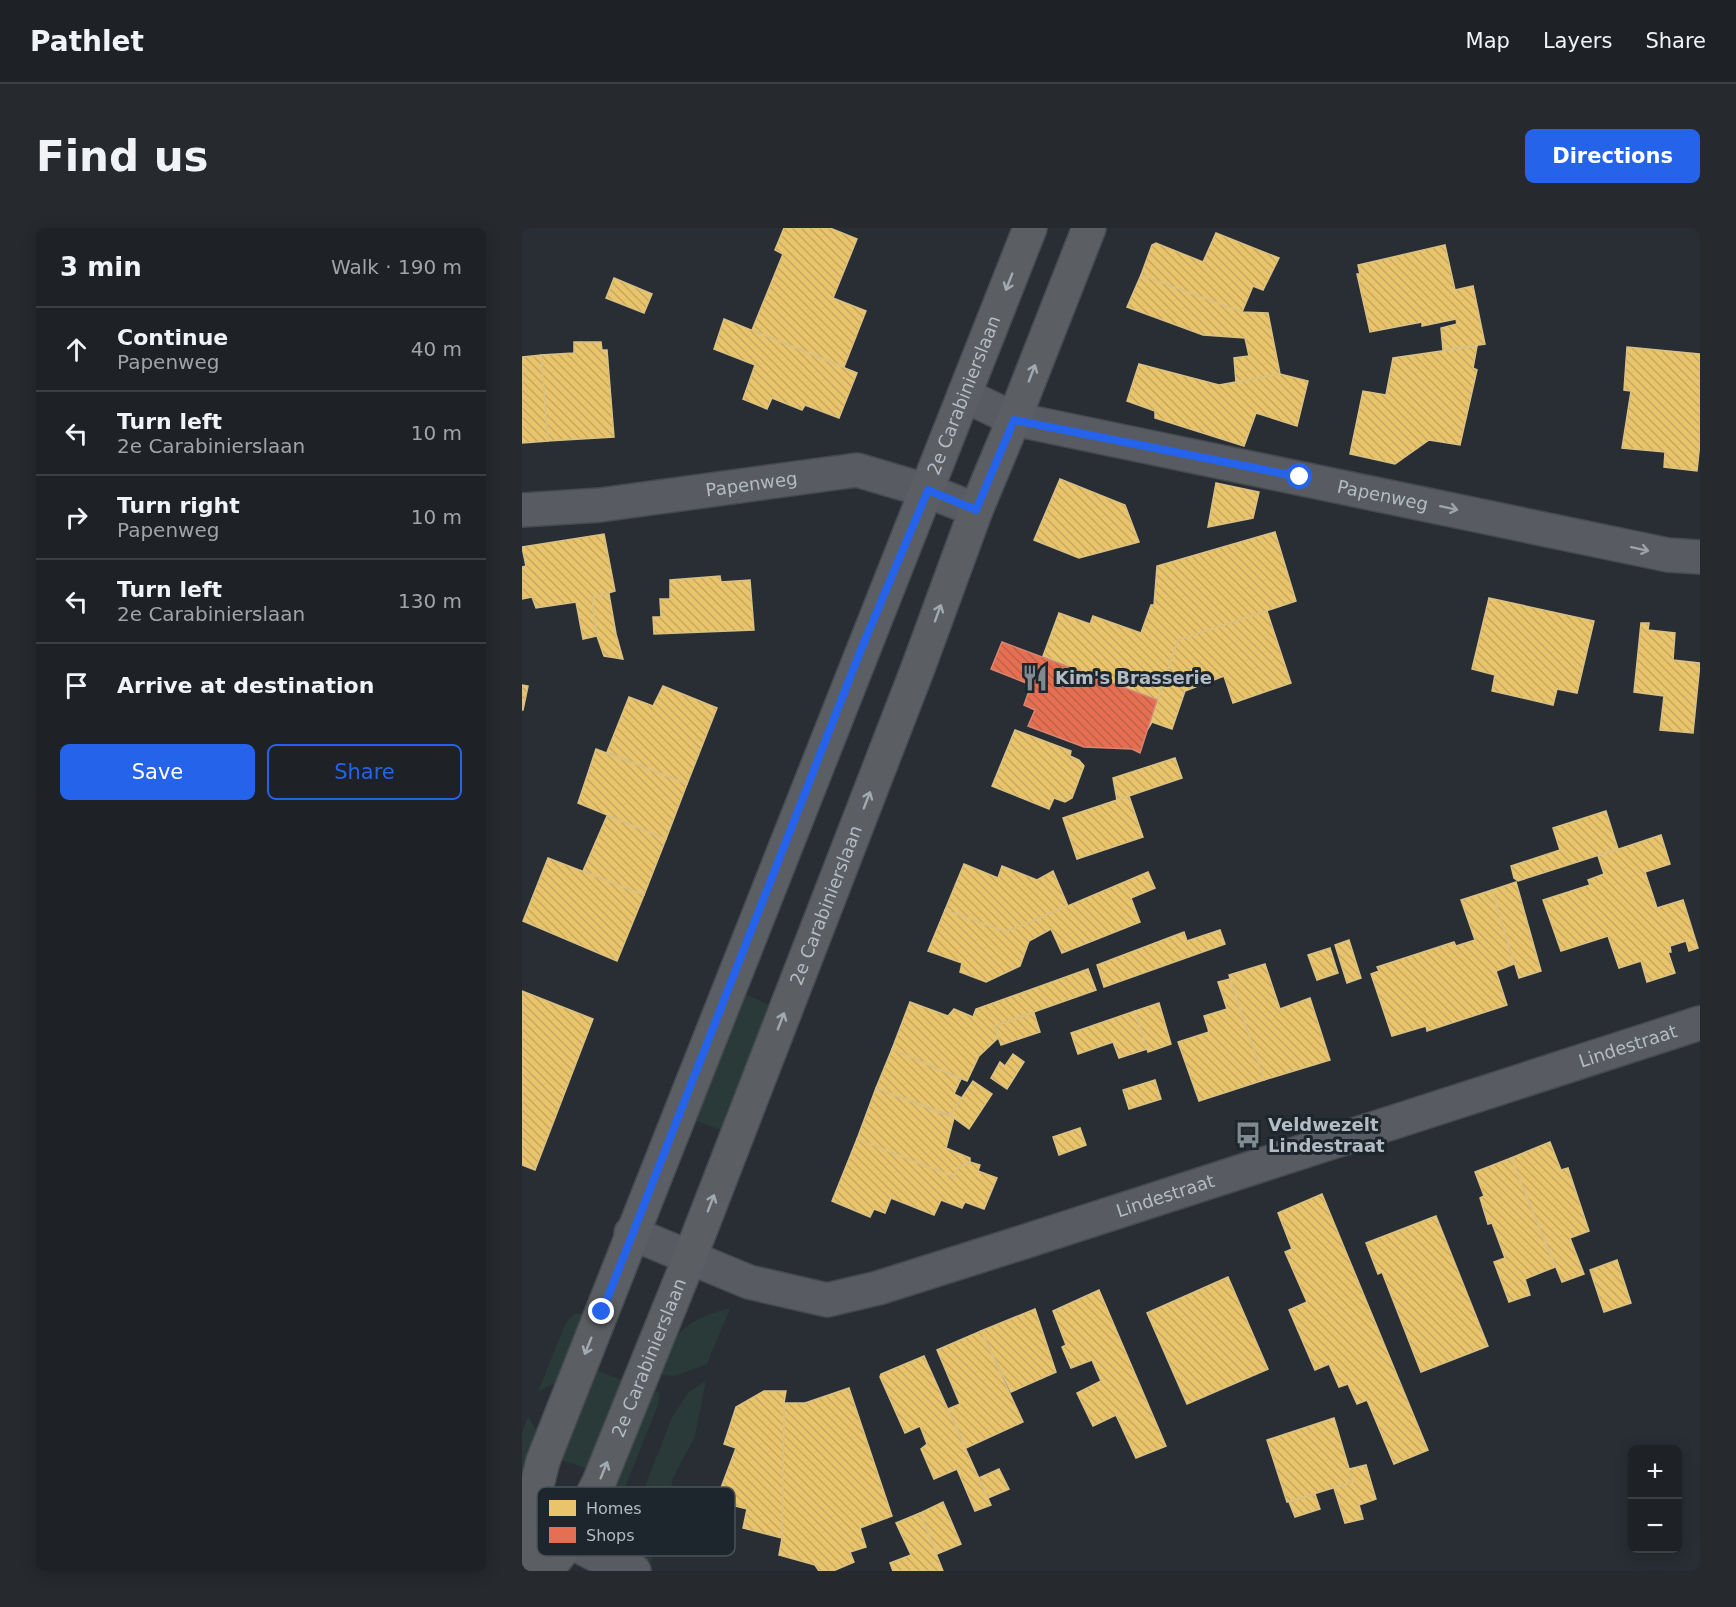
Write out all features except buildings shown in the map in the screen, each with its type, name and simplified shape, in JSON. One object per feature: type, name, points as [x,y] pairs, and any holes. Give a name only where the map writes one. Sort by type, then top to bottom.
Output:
[{"type":"main road","name":"2e Carabinierslaan","points":[[523,1571],[529,1517],[543,1461],[860,652],[928,490],[1030,228]]},
{"type":"main road","name":"2e Carabinierslaan","points":[[596,1487],[690,1257],[918,668],[976,510],[1089,228]]},
{"type":"main road","name":"2e Carabinierslaan","points":[[546,1571],[558,1556]]},
{"type":"street","name":"Papenweg","points":[[964,395],[1014,420],[1668,555],[1700,557]]},
{"type":"street","name":"Papenweg","points":[[522,510],[600,505],[857,470],[928,490],[976,510]]},
{"type":"street","name":"Lindestraat","points":[[631,1233],[749,1282],[827,1300],[878,1288],[1700,1023]]},
{"type":"street","points":[[529,1517],[537,1522]]},
{"type":"street","points":[[596,1556],[634,1571]]},
{"type":"shaded area","points":[[741,992],[771,1006],[721,1130],[693,1120]]},
{"type":"shaded area","points":[[730,1308],[707,1364],[675,1376],[658,1375],[669,1348],[683,1330],[702,1317]]},
{"type":"shaded area","points":[[585,1313],[559,1382],[538,1391],[565,1325],[574,1314]]},
{"type":"shaded area","points":[[595,1369],[623,1381],[588,1469],[562,1460]]},
{"type":"shaded area","points":[[706,1380],[695,1436],[673,1478],[671,1487],[645,1487],[672,1417],[688,1393]]},
{"type":"shaded area","points":[[653,1388],[660,1394],[658,1405],[625,1487],[616,1487]]},
{"type":"shaded area","points":[[528,1416],[539,1436],[522,1480],[522,1434]]},
{"type":"shaded area","points":[[640,1556],[653,1556],[651,1561]]},
{"type":"place","name":"Kim's Brasserie","points":[[1035,678]]},
{"type":"place","name":"Veldwezelt Lindestraat","points":[[1248,1135]]},
{"type":"route","points":[[602,1312],[860,652],[928,490],[976,510],[1014,420],[1300,477]]}]
